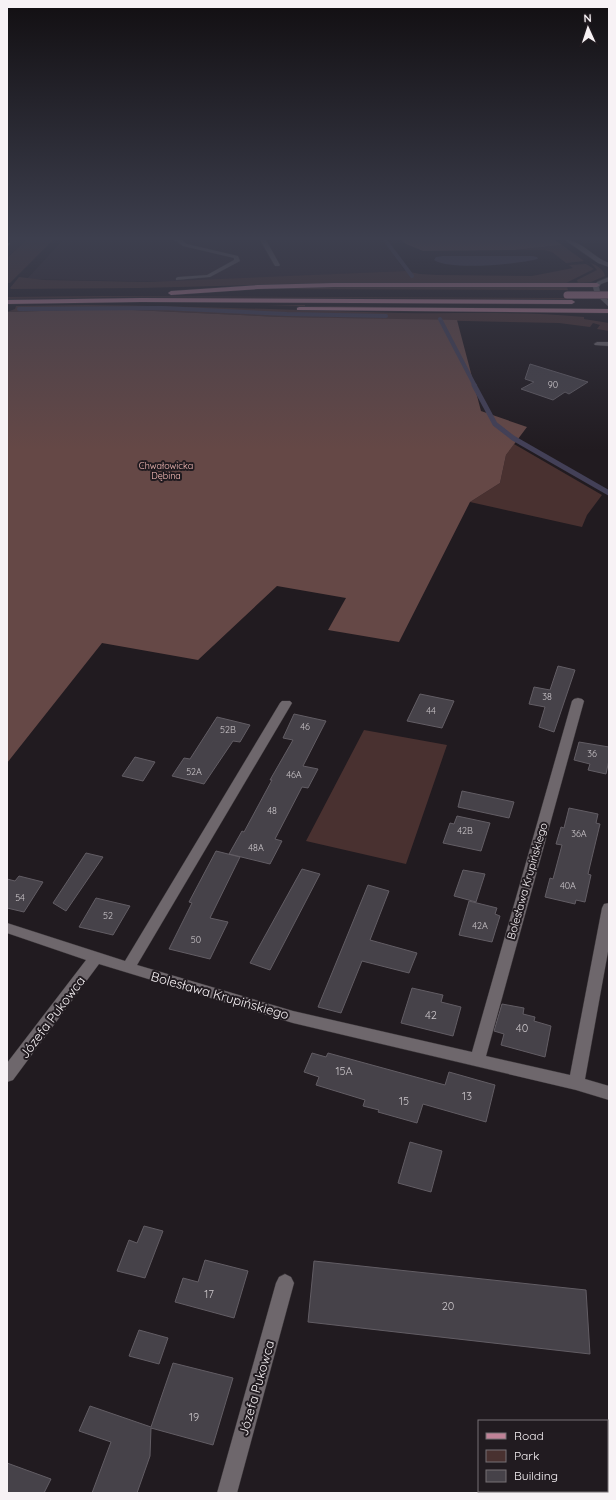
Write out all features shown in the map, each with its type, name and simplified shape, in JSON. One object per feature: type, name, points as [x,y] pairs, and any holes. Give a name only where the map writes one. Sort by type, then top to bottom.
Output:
[{"type":"main road","points":[[544,310],[609,311]]},
{"type":"main road","points":[[544,310],[606,319]]},
{"type":"street","name":"Bolesława Krupińskiego","points":[[477,1061],[578,701]]},
{"type":"street","points":[[128,968],[286,703]]},
{"type":"street","points":[[576,1083],[609,908]]},
{"type":"street","name":"Bolesława Krupińskiego","points":[[7,928],[128,968],[293,1017],[576,1083],[609,1093]]},
{"type":"street","name":"Józefa Pukowca","points":[[7,1075],[96,958]]},
{"type":"street","name":"Józefa Pukowca","points":[[226,1493],[285,1283]]},
{"type":"lane","points":[[597,344],[609,344]]},
{"type":"green space","points":[[12,310],[76,310],[7,312]]},
{"type":"green space","points":[[132,310],[302,310],[561,315],[584,317],[584,319],[609,323],[609,331],[597,329],[600,325],[593,323],[590,327],[559,323],[280,317]]},
{"type":"green space","name":"Chwałowicka Dębina","points":[[132,310],[280,317],[457,320],[481,411],[527,427],[506,455],[500,483],[470,502],[399,642],[328,630],[346,598],[277,586],[198,660],[102,643],[7,763],[7,312]]},
{"type":"green space","points":[[514,444],[602,495],[587,515],[582,527],[470,502],[500,483],[506,455]]},
{"type":"green space","points":[[364,730],[447,745],[406,864],[306,841]]},
{"type":"building","points":[[530,364],[588,382],[569,394],[565,392],[553,400],[521,389],[534,382],[525,379]]},
{"type":"building","points":[[558,666],[575,670],[554,732],[539,727],[545,707],[529,704],[534,687],[550,690]]},
{"type":"building","points":[[420,694],[454,701],[442,728],[407,721]]},
{"type":"building","points":[[294,714],[326,721],[303,766],[318,769],[308,788],[302,787],[275,839],[282,841],[270,864],[229,854],[242,831],[244,832],[272,780],[270,780],[293,740],[283,738]]},
{"type":"building","points":[[217,717],[250,725],[240,742],[233,741],[204,784],[172,776],[184,758],[190,759]]},
{"type":"building","points":[[579,742],[609,747],[609,760],[606,774],[588,770],[590,764],[574,760]]},
{"type":"building","points":[[135,757],[155,762],[143,781],[122,776]]},
{"type":"building","points":[[462,791],[514,802],[509,818],[458,807]]},
{"type":"building","points":[[569,808],[598,814],[596,823],[600,824],[588,874],[591,875],[585,902],[576,900],[575,904],[545,897],[550,878],[553,879],[562,845],[556,844],[561,827],[564,828]]},
{"type":"building","points":[[457,816],[490,823],[481,851],[443,843],[450,823],[454,824]]},
{"type":"building","points":[[216,851],[240,857],[210,918],[228,922],[210,959],[169,949],[192,903],[189,902]]},
{"type":"building","points":[[86,853],[103,857],[66,911],[53,903]]},
{"type":"building","points":[[302,869],[320,874],[270,970],[250,963]]},
{"type":"building","points":[[463,870],[485,874],[476,902],[454,896]]},
{"type":"building","points":[[19,876],[43,882],[24,912],[7,908],[7,879],[15,881]]},
{"type":"building","points":[[368,885],[389,891],[370,940],[417,953],[409,973],[362,961],[341,1013],[318,1007]]},
{"type":"building","points":[[96,898],[130,906],[113,935],[79,927]]},
{"type":"building","points":[[469,901],[497,908],[495,914],[500,916],[492,942],[459,935]]},
{"type":"building","points":[[412,988],[443,995],[441,1002],[461,1007],[453,1036],[401,1023]]},
{"type":"building","points":[[502,1004],[524,1008],[523,1014],[535,1017],[534,1021],[551,1026],[545,1057],[501,1045],[504,1034],[494,1031]]},
{"type":"building","points":[[312,1053],[326,1057],[328,1053],[445,1085],[449,1072],[495,1085],[486,1122],[423,1104],[417,1123],[378,1112],[379,1110],[363,1106],[365,1100],[316,1085],[319,1077],[304,1072]]},
{"type":"building","points":[[410,1142],[442,1151],[431,1192],[398,1183]]},
{"type":"building","points":[[144,1226],[163,1231],[145,1278],[117,1271],[129,1240],[137,1243]]},
{"type":"building","points":[[205,1260],[248,1271],[234,1318],[175,1302],[183,1278],[198,1282]]},
{"type":"building","points":[[314,1261],[586,1290],[590,1354],[308,1322]]},
{"type":"building","points":[[139,1330],[168,1338],[159,1364],[129,1356]]},
{"type":"building","points":[[173,1363],[233,1378],[213,1445],[151,1428],[150,1456],[137,1493],[92,1493],[111,1442],[79,1431],[90,1406],[151,1427]]},
{"type":"building","points":[[7,1463],[51,1479],[44,1493],[7,1493]]},
{"type":"waterway","points":[[204,310],[287,314],[386,316]]},
{"type":"waterway","points":[[440,319],[475,386]]},
{"type":"waterway","points":[[474,385],[495,424],[513,438],[609,493]]}]
